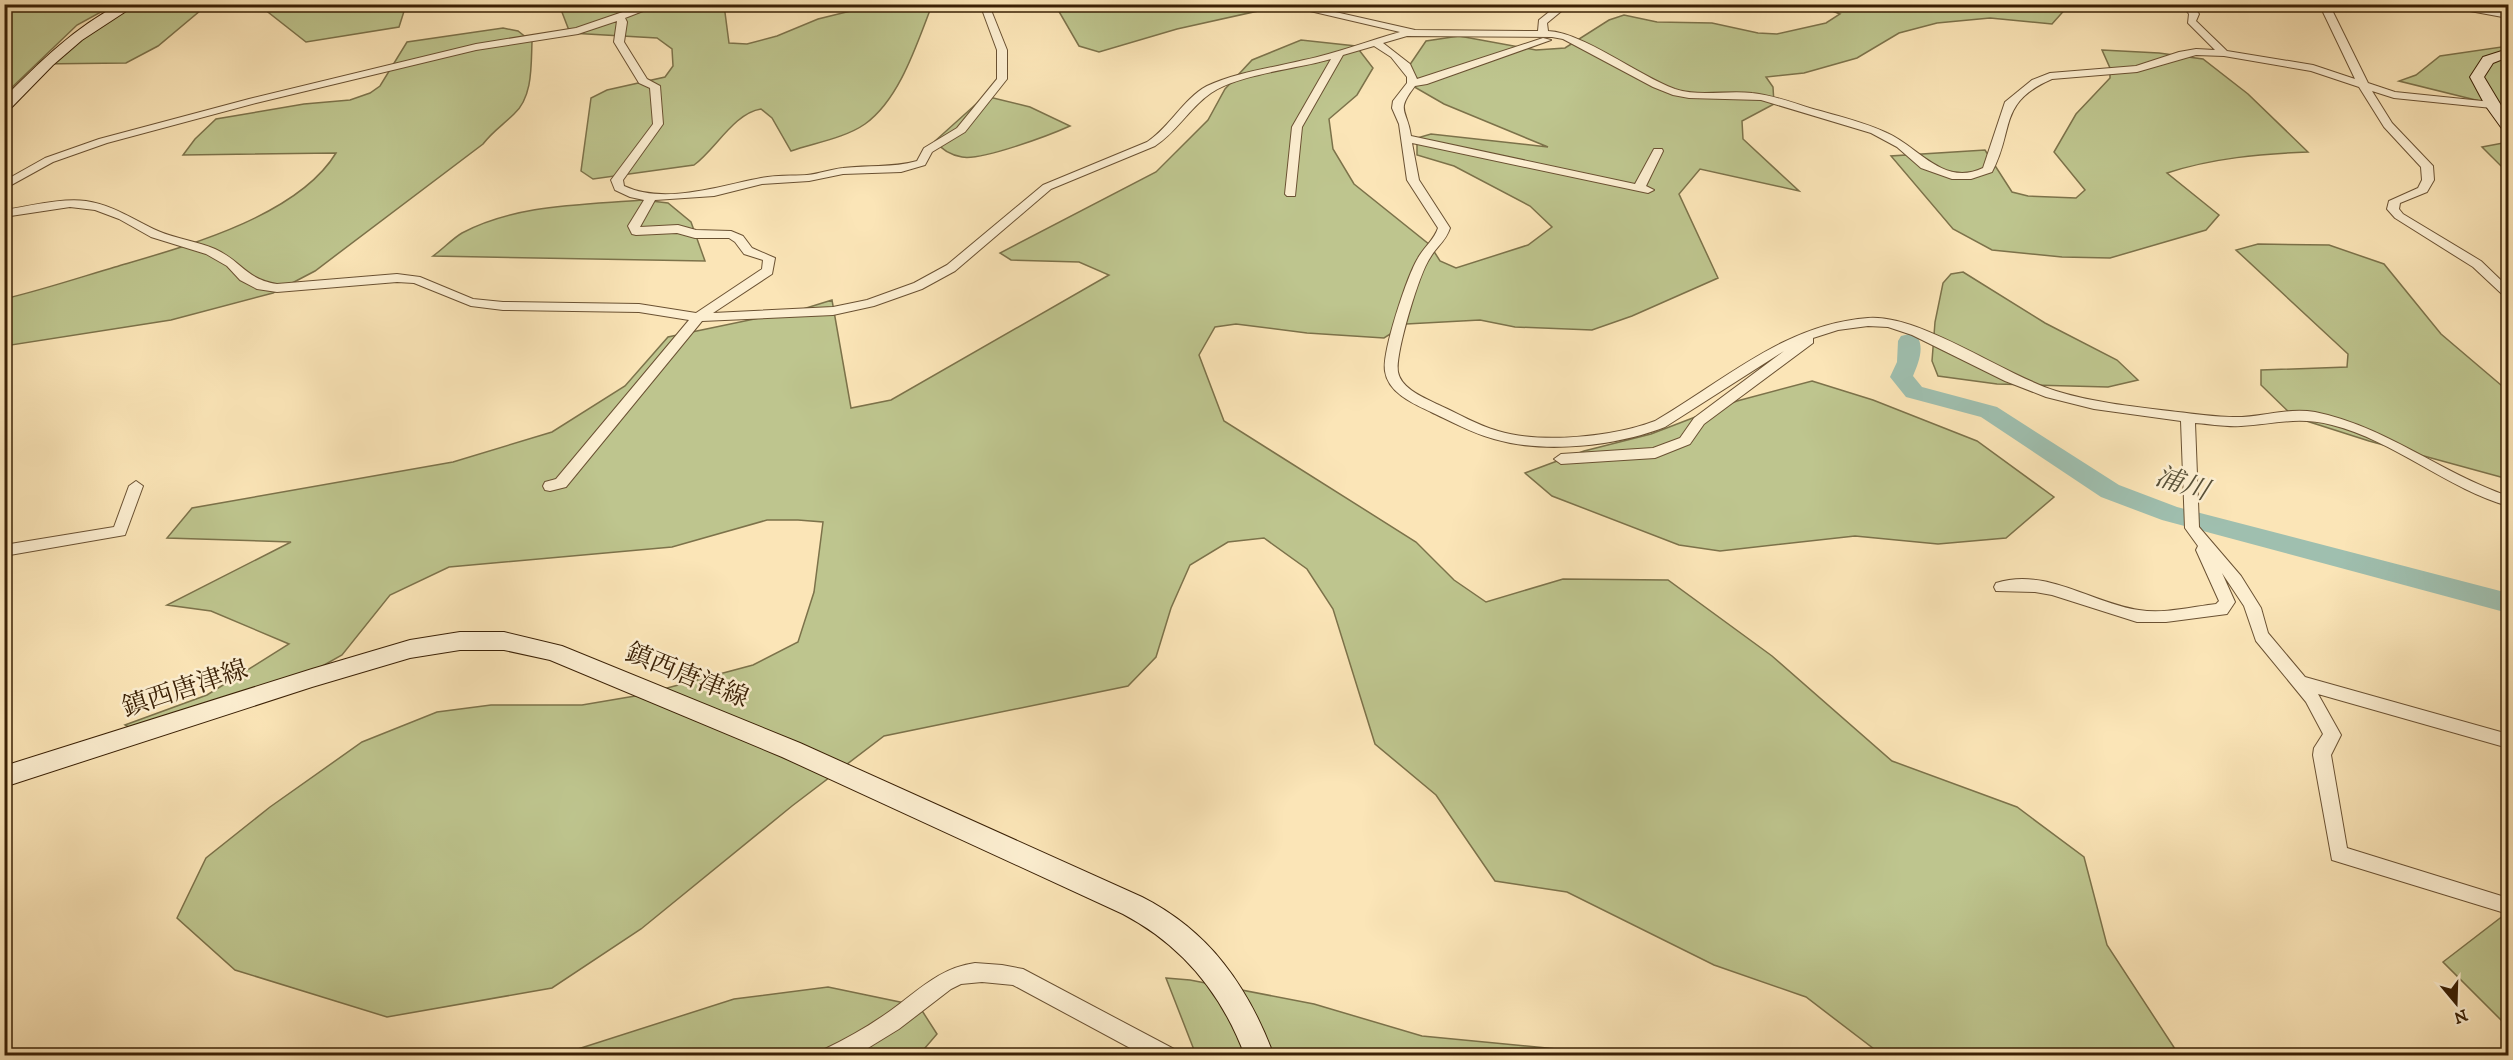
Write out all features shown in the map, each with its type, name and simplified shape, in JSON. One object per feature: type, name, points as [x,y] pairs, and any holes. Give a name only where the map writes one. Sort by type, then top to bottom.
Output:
[{"type":"main road","points":[[4,107],[77,35],[108,15],[131,4]]},
{"type":"main road","points":[[2508,53],[2493,56],[2482,64],[2477,77],[2492,105],[2508,127]]},
{"type":"main road","name":"鎮西唐津線","points":[[4,777],[312,678],[410,649],[460,641],[504,641],[554,652],[780,746],[1113,895],[1164,923],[1202,954],[1231,994],[1251,1029],[1260,1056]]},
{"type":"street","points":[[4,186],[49,160],[76,149],[122,136],[476,47],[560,36],[657,4]]},
{"type":"street","points":[[1284,4],[1414,33],[1559,35],[1673,91],[1690,95],[1725,94],[1762,97],[1875,131],[1892,139],[1930,168],[1949,175],[1966,177],[1979,176],[1988,170],[2010,102],[2036,82],[2050,76],[2136,69],[2196,52],[2224,53],[2313,68],[2366,87],[2410,98],[2492,105]]},
{"type":"street","points":[[1544,34],[1542,22],[1566,4]]},
{"type":"street","points":[[2186,4],[2194,14],[2192,21],[2224,53]]},
{"type":"street","points":[[2318,4],[2329,8],[2360,4]]},
{"type":"street","points":[[2401,4],[2422,8],[2470,8],[2508,15]]},
{"type":"street","points":[[620,18],[622,22],[619,42],[643,81],[655,86],[658,124],[617,180],[620,188],[634,195],[651,197],[714,193],[762,181],[809,178],[843,171],[901,168],[921,163],[928,150],[961,130],[1002,79],[1005,70],[1001,42],[984,5]]},
{"type":"street","points":[[2329,8],[2327,10],[2388,125],[2427,166],[2428,180],[2423,190],[2395,201],[2392,209],[2398,216],[2477,264],[2507,291]]},
{"type":"street","points":[[4,214],[70,204],[99,208],[123,217],[155,234],[210,251],[231,263],[244,277],[257,285],[277,288],[398,278],[416,279],[471,302],[492,305],[639,309],[698,316],[732,317],[833,311],[870,303],[918,286],[951,268],[1047,187],[1151,144],[1165,135],[1195,100],[1210,88],[1236,79],[1414,33]]},
{"type":"street","points":[[1412,83],[1423,82],[1559,35]]},
{"type":"street","points":[[1375,42],[1395,55],[1406,66],[1412,77],[1412,83],[1398,101],[1397,108],[1404,124],[1413,180],[1441,220],[1444,228],[1442,239],[1421,261],[1401,325],[1390,371],[1394,380],[1405,392],[1476,428],[1505,438],[1527,441],[1611,437],[1634,433],[1658,425],[1755,361],[1811,333],[1867,322],[1896,325],[2051,394],[2086,402],[2245,423],[2288,415],[2329,419],[2376,437],[2464,485],[2508,501]]},
{"type":"street","points":[[1291,194],[1297,127],[1339,53]]},
{"type":"street","points":[[1406,138],[1643,189],[1658,151]]},
{"type":"street","points":[[550,486],[561,483],[698,316],[768,271],[769,258],[748,251],[739,238],[731,235],[695,234],[678,229],[636,231],[634,226],[651,197]]},
{"type":"street","points":[[1561,459],[1655,453],[1685,441],[1699,421],[1811,338],[1811,333]]},
{"type":"street","points":[[2187,417],[2192,528],[2201,541],[2226,566],[2253,608],[2255,626],[2264,640],[2300,682],[2326,718],[2332,735],[2323,748],[2322,755],[2340,854],[2508,906]]},
{"type":"street","points":[[4,551],[120,531],[136,486]]},
{"type":"street","points":[[2002,587],[2017,583],[2074,596],[2138,616],[2221,610],[2227,603],[2201,541]]},
{"type":"street","points":[[2300,682],[2508,741]]},
{"type":"street","points":[[832,1056],[861,1043],[900,1016],[937,984],[962,974],[989,972],[1016,976],[1167,1056]]},
{"type":"green space","points":[[564,4],[724,5],[729,43],[747,44],[777,36],[818,19],[875,5],[932,5],[898,85],[877,113],[857,129],[839,137],[791,151],[772,118],[761,109],[742,117],[694,165],[593,179],[581,171],[591,98],[607,90],[665,77],[673,66],[672,49],[657,38],[570,33],[560,7]]},
{"type":"green space","points":[[5,5],[115,5],[77,25],[5,94]]},
{"type":"green space","points":[[115,5],[207,5],[158,46],[126,63],[38,64]]},
{"type":"green space","points":[[259,5],[406,5],[399,27],[306,42]]},
{"type":"green space","points":[[1016,5],[1285,5],[1177,29],[1099,52],[1079,46],[1057,8]]},
{"type":"green space","points":[[1817,5],[2069,5],[2052,24],[1990,18],[1937,23],[1899,33],[1857,58],[1804,73],[1766,77],[1773,87],[1774,104],[1742,121],[1743,139],[1799,191],[1700,169],[1679,194],[1718,278],[1632,316],[1592,330],[1515,327],[1480,320],[1406,324],[1384,338],[1307,333],[1236,324],[1215,327],[1199,355],[1224,421],[1416,542],[1454,580],[1486,602],[1563,579],[1668,580],[1772,656],[1892,761],[2017,807],[2084,857],[2107,945],[2179,1055],[1882,1055],[1806,997],[1714,965],[1567,892],[1495,881],[1436,795],[1375,744],[1333,609],[1307,569],[1264,538],[1228,542],[1190,565],[1171,608],[1156,657],[1128,686],[884,736],[792,806],[641,929],[552,988],[387,1017],[235,970],[177,918],[206,858],[270,807],[362,742],[437,712],[491,705],[582,705],[641,695],[753,665],[798,642],[814,592],[823,522],[767,520],[672,547],[449,567],[390,595],[342,655],[310,673],[132,729],[125,725],[207,695],[289,644],[211,611],[167,605],[291,542],[167,538],[192,508],[453,462],[552,432],[625,386],[668,337],[803,309],[832,300],[851,408],[891,400],[1109,275],[1079,262],[1011,260],[1000,253],[1156,172],[1208,120],[1225,89],[1252,60],[1301,40],[1356,46],[1373,68],[1357,95],[1329,119],[1333,149],[1354,184],[1430,245],[1440,261],[1456,268],[1528,245],[1552,227],[1530,206],[1454,166],[1417,155],[1417,138],[1431,134],[1548,147],[1444,104],[1411,85],[1409,66],[1426,41],[1459,36],[1536,50],[1565,48],[1609,20],[1624,15],[1657,22],[1712,23],[1758,33],[1777,34],[1826,23],[1840,14]]},
{"type":"green space","points":[[503,28],[518,31],[532,42],[530,80],[525,99],[520,107],[483,144],[315,271],[273,293],[171,320],[5,346],[4,299],[173,250],[236,226],[267,212],[295,195],[318,175],[336,153],[183,155],[195,139],[216,119],[304,104],[350,100],[370,93],[380,86],[407,42]]},
{"type":"green space","points":[[2508,46],[2508,108],[2399,81],[2416,75],[2440,56]]},
{"type":"green space","points":[[2102,50],[2159,53],[2203,59],[2248,94],[2308,152],[2237,158],[2167,173],[2219,215],[2206,230],[2110,258],[2062,257],[1992,250],[1953,229],[1891,156],[1985,150],[2012,192],[2028,196],[2076,198],[2085,190],[2054,152],[2076,114],[2110,78],[2110,68]]},
{"type":"green space","points":[[985,96],[1030,107],[1070,126],[984,155],[962,157],[940,147],[935,141]]},
{"type":"green space","points":[[2508,144],[2508,170],[2482,147]]},
{"type":"green space","points":[[643,200],[668,203],[691,222],[705,261],[433,256],[462,233],[505,216],[574,205]]},
{"type":"green space","points":[[2258,244],[2329,245],[2384,264],[2441,334],[2508,391],[2508,479],[2369,441],[2294,417],[2261,385],[2261,370],[2347,367],[2348,354],[2236,250]]},
{"type":"green space","points":[[1963,272],[2045,323],[2117,360],[2138,380],[2108,387],[1997,384],[1938,376],[1932,361],[1935,322],[1943,283],[1951,274]]},
{"type":"green space","points":[[1812,381],[1873,400],[1977,441],[2054,497],[2006,538],[1938,544],[1855,536],[1720,551],[1679,545],[1552,496],[1525,473],[1584,451],[1651,434],[1737,401]]},
{"type":"green space","points":[[2508,912],[2508,1027],[2443,962]]},
{"type":"green space","points":[[1166,978],[1190,980],[1314,1004],[1422,1036],[1608,1054],[1196,1055]]},
{"type":"green space","points":[[828,987],[919,1006],[937,1034],[919,1055],[556,1056],[734,999]]},
{"type":"waterway","name":"浦川","points":[[1909,341],[1908,362],[1901,377],[1914,392],[1989,412],[2110,491],[2171,514],[2508,603]]}]
